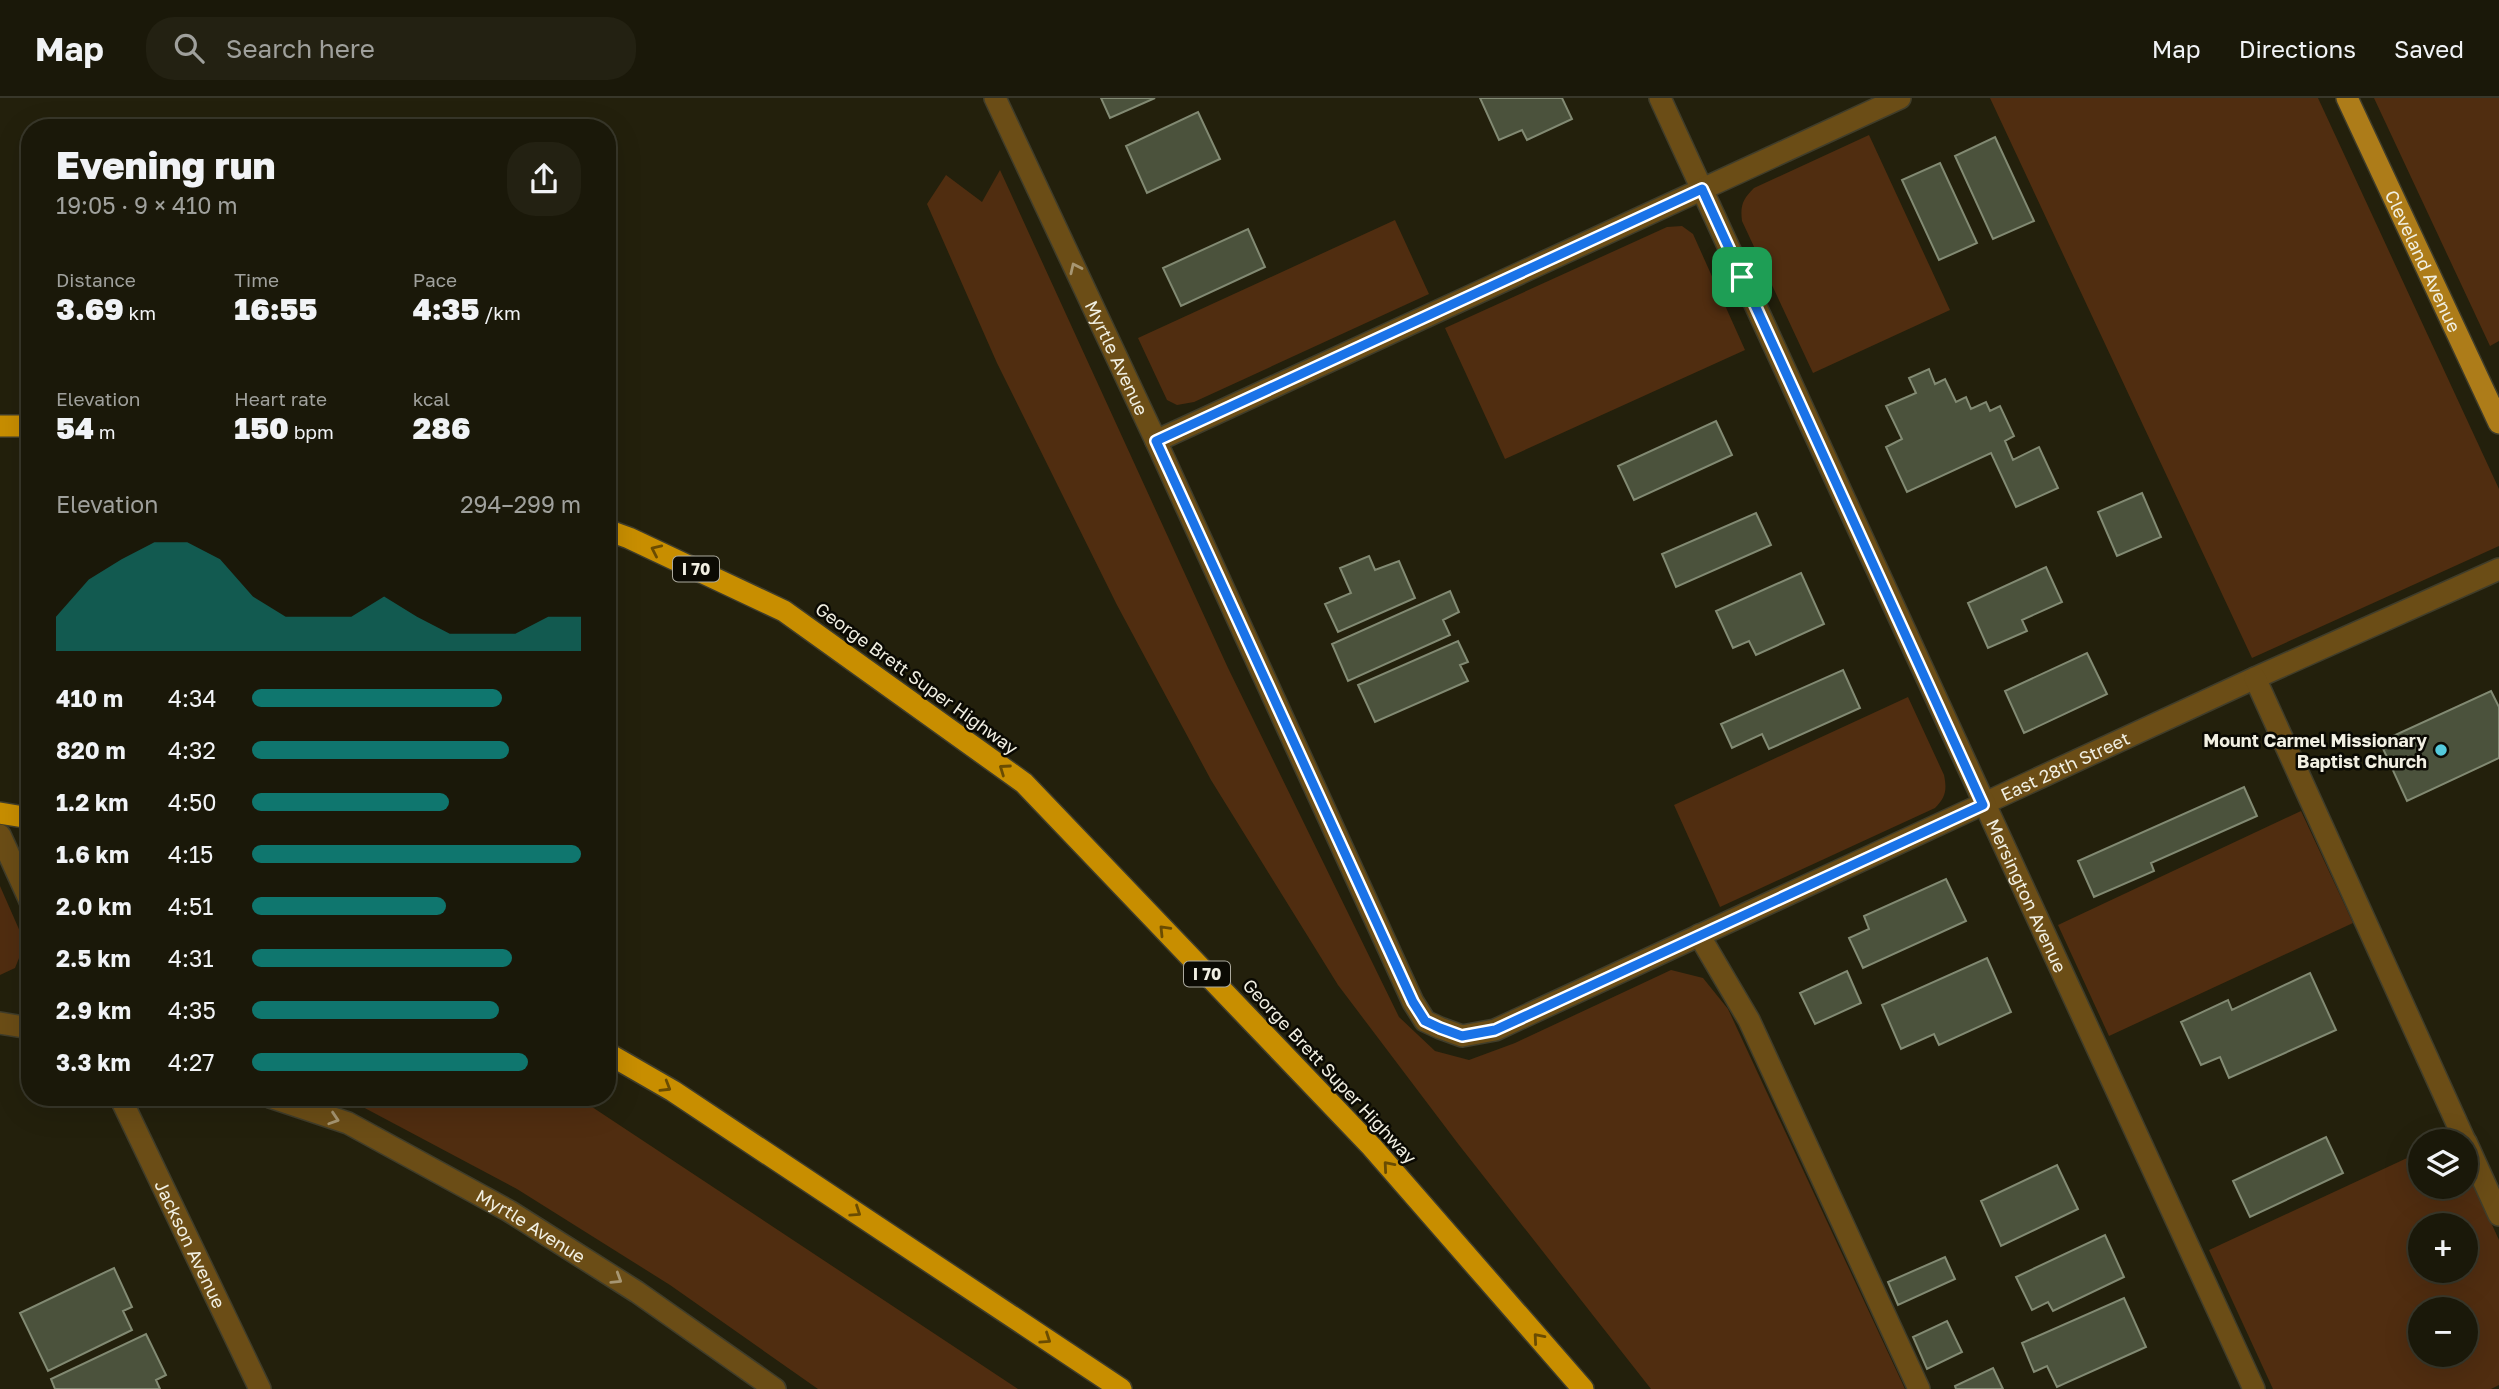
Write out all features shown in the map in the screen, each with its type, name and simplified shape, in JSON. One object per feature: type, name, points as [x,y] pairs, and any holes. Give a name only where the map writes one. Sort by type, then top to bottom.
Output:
[{"type":"highway","points":[[1,426],[21,426]]},
{"type":"highway","name":"George Brett Super Highway","points":[[616,534],[784,611],[1024,783],[1372,1147],[1583,1389]]},
{"type":"highway","points":[[0,813],[21,816]]},
{"type":"highway","points":[[616,1058],[673,1090],[1121,1389]]},
{"type":"main road","name":"Cleveland Avenue","points":[[2347,98],[2499,423]]},
{"type":"street","name":"Myrtle Avenue","points":[[995,98],[1156,441],[1413,1002],[1425,1021],[1440,1028]]},
{"type":"street","name":"Mersington Avenue","points":[[1660,98],[2254,1389]]},
{"type":"street","points":[[1156,441],[1900,98]]},
{"type":"street","name":"East 28th Street","points":[[1440,1028],[1462,1036],[1495,1030],[2255,678],[2499,569]]},
{"type":"street","points":[[2255,678],[2461,1129]]},
{"type":"street","points":[[0,835],[21,881]]},
{"type":"street","points":[[1699,936],[1749,1020],[1919,1389]]},
{"type":"street","points":[[0,1023],[21,1026]]},
{"type":"street","name":"Jackson Avenue","points":[[124,1106],[260,1389]]},
{"type":"street","name":"Myrtle Avenue","points":[[297,1106],[348,1123],[509,1211],[637,1292],[775,1389]]},
{"type":"street","points":[[2478,1168],[2499,1215]]},
{"type":"shaded area","points":[[1990,98],[2318,98],[2499,489],[2499,546],[2252,658]]},
{"type":"shaded area","points":[[2374,98],[2499,98],[2499,341],[2490,346]]},
{"type":"shaded area","points":[[1869,135],[1950,310],[1813,373],[1742,221],[1742,206],[1754,188]]},
{"type":"shaded area","points":[[1000,170],[1228,668],[1399,1017],[1435,1051],[1469,1060],[1515,1043],[1671,970],[1703,978],[1728,1009],[1905,1389],[1651,1389],[1459,1145],[1338,985],[1211,780],[1117,605],[997,363],[927,204],[946,175],[982,202]]},
{"type":"shaded area","points":[[1395,220],[1429,294],[1194,402],[1177,405],[1167,400],[1138,338]]},
{"type":"shaded area","points":[[1682,226],[1693,234],[1745,350],[1505,459],[1445,328],[1667,227]]},
{"type":"shaded area","points":[[1908,697],[1944,775],[1945,793],[1939,804],[1720,907],[1674,805]]},
{"type":"shaded area","points":[[2301,811],[2353,923],[2109,1036],[2058,925]]},
{"type":"shaded area","points":[[0,886],[21,934],[21,953],[15,968],[0,975]]},
{"type":"shaded area","points":[[361,1106],[591,1106],[1018,1389],[818,1389],[670,1285],[517,1189]]},
{"type":"shaded area","points":[[2408,1158],[2408,1199],[2478,1199],[2478,1194],[2499,1240],[2499,1385],[2491,1389],[2273,1389],[2209,1250]]},
{"type":"building","points":[[1101,98],[1155,98],[1110,118]]},
{"type":"building","points":[[1480,98],[1562,98],[1572,119],[1527,140],[1522,130],[1499,140]]},
{"type":"building","points":[[1198,112],[1220,159],[1147,193],[1126,146]]},
{"type":"building","points":[[1995,137],[2034,221],[1993,239],[1955,156]]},
{"type":"building","points":[[1940,163],[1977,243],[1939,260],[1902,180]]},
{"type":"building","points":[[1248,229],[1265,267],[1181,306],[1163,268]]},
{"type":"building","points":[[1929,369],[1935,384],[1945,379],[1956,402],[1966,397],[1971,409],[1986,402],[1990,411],[2000,406],[2014,436],[2005,441],[2013,460],[2039,447],[2058,488],[2016,507],[1991,453],[1907,492],[1886,447],[1902,439],[1886,406],[1916,393],[1909,378]]},
{"type":"building","points":[[1716,421],[1732,455],[1634,500],[1618,466]]},
{"type":"building","points":[[2142,493],[2161,537],[2117,556],[2098,512]]},
{"type":"building","points":[[1756,513],[1771,545],[1676,587],[1662,554]]},
{"type":"building","points":[[1369,556],[1375,570],[1399,561],[1415,598],[1338,632],[1325,604],[1351,593],[1340,568]]},
{"type":"building","points":[[2046,567],[2062,602],[2022,620],[2027,631],[1988,648],[1968,603]]},
{"type":"building","points":[[1801,573],[1824,624],[1756,655],[1749,641],[1733,648],[1716,611]]},
{"type":"building","points":[[1450,591],[1459,612],[1443,620],[1450,635],[1348,681],[1332,644]]},
{"type":"building","points":[[1458,641],[1468,662],[1460,665],[1468,681],[1375,722],[1358,685]]},
{"type":"building","points":[[2087,653],[2107,694],[2024,733],[2005,691]]},
{"type":"building","points":[[1843,670],[1860,708],[1769,749],[1762,734],[1732,748],[1721,724]]},
{"type":"building","name":"Mount Carmel Missionary Baptist Church","points":[[2491,691],[2499,707],[2499,758],[2407,801],[2380,742]]},
{"type":"building","points":[[2244,787],[2257,816],[2151,863],[2154,871],[2094,897],[2078,861]]},
{"type":"building","points":[[1946,879],[1966,921],[1863,968],[1849,938],[1869,929],[1864,916]]},
{"type":"building","points":[[1987,958],[2011,1012],[1939,1045],[1934,1034],[1901,1049],[1882,1005]]},
{"type":"building","points":[[1847,971],[1861,1003],[1815,1024],[1800,993]]},
{"type":"building","points":[[2310,973],[2336,1030],[2229,1078],[2220,1057],[2201,1065],[2181,1022],[2228,1000],[2232,1010]]},
{"type":"building","points":[[2326,1137],[2343,1173],[2250,1217],[2233,1181]]},
{"type":"building","points":[[2057,1165],[2078,1209],[2001,1246],[1981,1201]]},
{"type":"building","points":[[2105,1235],[2124,1277],[2053,1311],[2048,1302],[2032,1310],[2016,1277]]},
{"type":"building","points":[[1945,1257],[1955,1279],[1898,1305],[1888,1282]]},
{"type":"building","points":[[114,1268],[132,1307],[123,1311],[132,1330],[48,1371],[20,1313]]},
{"type":"building","points":[[2124,1298],[2146,1347],[2057,1387],[2047,1366],[2034,1372],[2022,1343]]},
{"type":"building","points":[[1947,1321],[1962,1352],[1927,1369],[1913,1337]]},
{"type":"building","points":[[146,1334],[166,1375],[156,1380],[160,1389],[55,1389],[51,1379]]},
{"type":"building","points":[[1993,1368],[2003,1389],[1956,1389],[1955,1386]]},
{"type":"place","name":"Mount Carmel Missionary Baptist Church","points":[[2441,750]]},
{"type":"route","points":[[1702,189],[1742,277],[1983,805],[1495,1030],[1462,1036],[1440,1028],[1425,1021],[1413,1002],[1156,441],[1702,189]]}]
